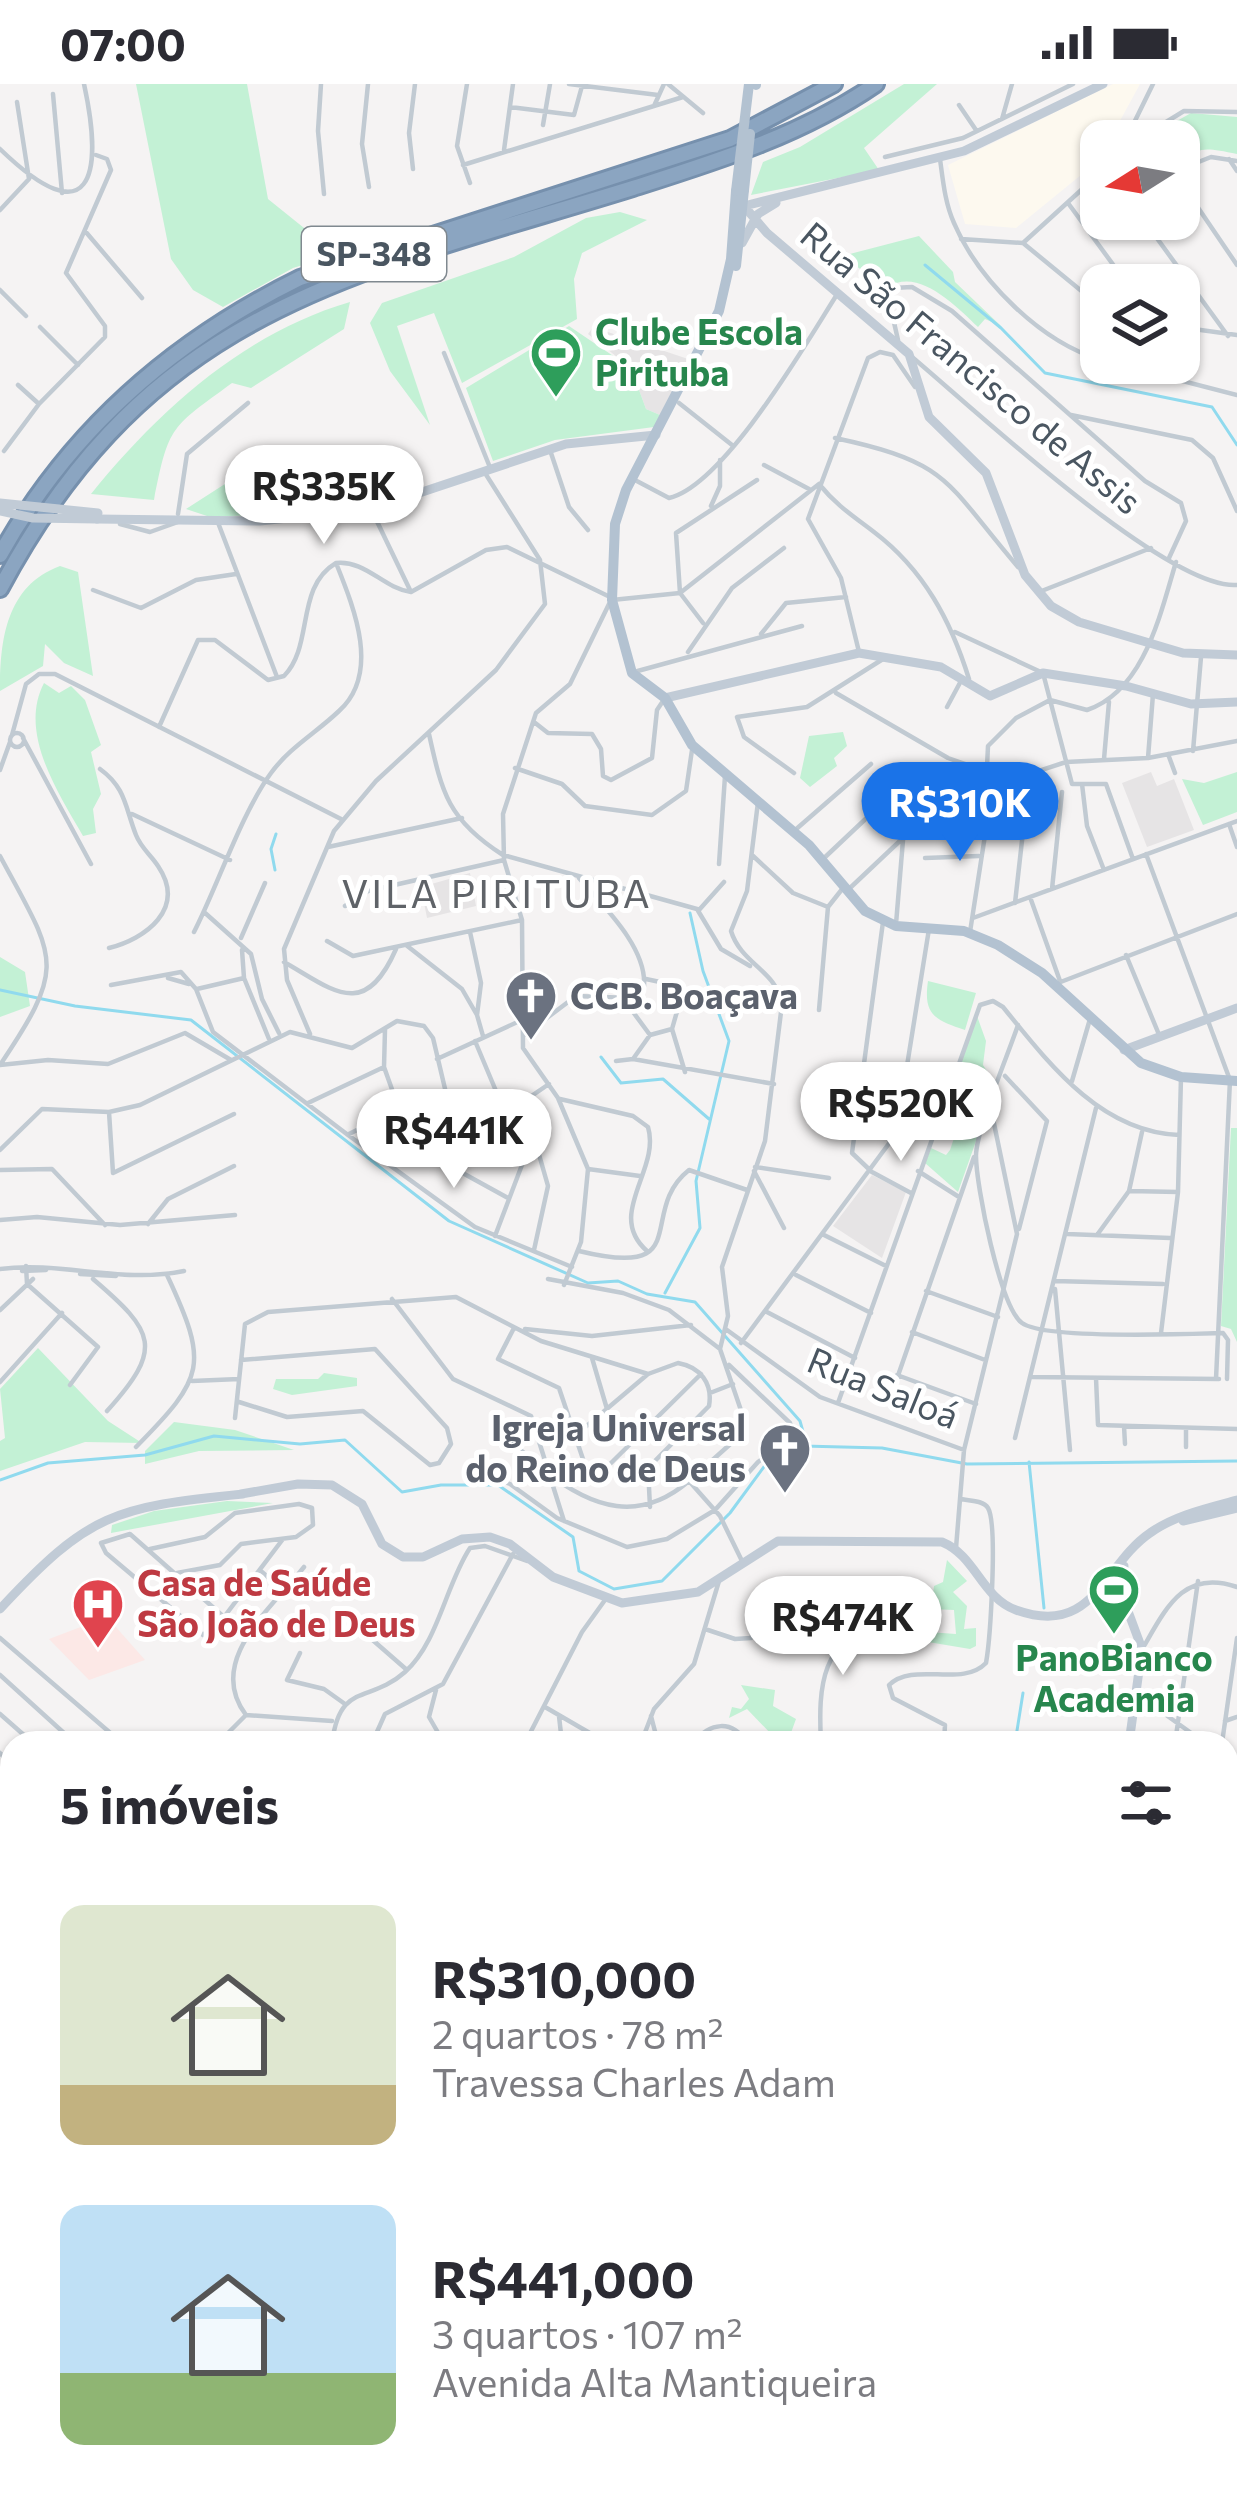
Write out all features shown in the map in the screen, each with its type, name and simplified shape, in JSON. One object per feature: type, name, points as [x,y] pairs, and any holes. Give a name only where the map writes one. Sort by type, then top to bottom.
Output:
[{"type":"highway","name":"SP-348","points":[[0,555],[45,484],[139,381],[255,300],[300,278],[730,140],[834,84]]},
{"type":"highway","name":"SP-348","points":[[0,589],[62,486],[101,439],[148,392],[202,350],[302,295],[725,159],[806,126],[876,84]]},
{"type":"main road","points":[[742,242],[740,191],[754,84]]},
{"type":"main road","points":[[739,207],[940,159],[1006,134],[1102,84]]},
{"type":"main road","points":[[98,516],[217,520],[311,517],[371,509],[549,449],[656,433],[679,403],[725,311],[742,242],[760,212],[787,198]]},
{"type":"main road","points":[[739,207],[718,311],[633,478],[615,524],[612,600],[632,673],[665,698],[692,745],[794,831],[845,890],[889,924],[967,932],[1058,982],[1090,1019],[1141,1064],[1181,1077],[1234,1081]]},
{"type":"main road","name":"Rua São Francisco de Assis","points":[[739,207],[909,354]]},
{"type":"main road","points":[[734,224],[742,242]]},
{"type":"main road","points":[[909,354],[922,403],[937,427],[986,473],[1025,575],[1037,593],[1079,622],[1201,657],[1237,655]]},
{"type":"main road","points":[[0,507],[180,517]]},
{"type":"main road","points":[[665,698],[859,652],[941,668],[992,696],[1043,673],[1197,708],[1237,705]]},
{"type":"main road","points":[[1122,1050],[1237,1007]]},
{"type":"main road","points":[[0,1613],[69,1544],[153,1505],[332,1485],[362,1504],[382,1544],[403,1557],[424,1557],[483,1537],[605,1600],[657,1602],[719,1581],[766,1544],[794,1539],[926,1540],[956,1549],[991,1594],[1006,1605],[1039,1615],[1109,1603],[1122,1595]]},
{"type":"main road","points":[[1166,1523],[1219,1515],[1237,1507]]},
{"type":"main road","points":[[1131,1731],[1142,1649],[1122,1595],[1124,1560],[1138,1542],[1166,1523],[1237,1507]]},
{"type":"main road","points":[[1085,1604],[1120,1575]]},
{"type":"main road","points":[[1100,1591],[1131,1619]]},
{"type":"street","points":[[62,193],[86,180],[95,155],[84,84]]},
{"type":"street","points":[[321,84],[318,131],[324,194]]},
{"type":"street","points":[[368,84],[362,144],[369,187]]},
{"type":"street","points":[[413,170],[409,133],[415,84]]},
{"type":"street","points":[[467,84],[457,133],[470,184]]},
{"type":"street","points":[[504,152],[513,84]]},
{"type":"street","points":[[543,125],[550,84]]},
{"type":"street","points":[[569,84],[658,94]]},
{"type":"street","points":[[654,106],[666,84],[703,113]]},
{"type":"street","points":[[1001,121],[1012,84]]},
{"type":"street","points":[[1136,120],[1154,84]]},
{"type":"street","points":[[885,157],[977,132],[1071,85]]},
{"type":"street","points":[[510,107],[577,114],[582,86]]},
{"type":"street","points":[[52,94],[62,193]]},
{"type":"street","points":[[463,165],[683,97]]},
{"type":"street","points":[[17,102],[29,178]]},
{"type":"street","points":[[959,105],[977,132]]},
{"type":"street","points":[[1167,120],[1184,111],[1237,112]]},
{"type":"street","points":[[0,149],[29,178],[62,193]]},
{"type":"street","points":[[4,451],[106,331],[67,278],[111,170],[107,160],[95,155]]},
{"type":"street","points":[[1237,171],[1233,160],[1211,157],[1190,165],[1184,187],[1237,266]]},
{"type":"street","points":[[940,159],[946,202],[961,239],[1043,332],[1080,354]]},
{"type":"street","points":[[0,210],[29,178]]},
{"type":"street","points":[[1023,243],[1080,191]]},
{"type":"street","points":[[1068,202],[1113,264]]},
{"type":"street","points":[[85,231],[142,298]]},
{"type":"street","points":[[961,239],[1023,243],[1080,290]]},
{"type":"street","points":[[1157,240],[1228,336]]},
{"type":"street","points":[[899,345],[890,292],[912,286],[952,311],[1144,481],[1181,502],[1186,521],[1169,558]]},
{"type":"street","points":[[0,290],[26,316]]},
{"type":"street","points":[[633,478],[669,498],[720,460],[770,398],[838,291]]},
{"type":"street","points":[[40,327],[78,365]]},
{"type":"street","points":[[1200,331],[1237,335]]},
{"type":"street","points":[[310,1034],[284,962],[295,917],[341,819],[495,672],[538,617],[546,587],[540,560],[488,472],[444,353]]},
{"type":"street","points":[[859,652],[834,562],[808,525],[835,438],[872,354],[893,355],[922,403]]},
{"type":"street","name":"Rua São Francisco de Assis","points":[[909,354],[1108,522],[1220,586],[1237,586]]},
{"type":"street","points":[[1197,384],[1237,394]]},
{"type":"street","points":[[18,385],[40,404]]},
{"type":"street","points":[[120,524],[150,532],[180,517],[187,454],[248,403]]},
{"type":"street","points":[[679,403],[732,445]]},
{"type":"street","points":[[1067,416],[1099,417],[1192,440],[1213,458],[1237,511]]},
{"type":"street","points":[[835,438],[891,450],[932,467],[950,482],[1025,575]]},
{"type":"street","points":[[549,449],[569,507],[588,530]]},
{"type":"street","points":[[269,459],[304,490],[311,517]]},
{"type":"street","points":[[710,509],[719,486],[720,460]]},
{"type":"street","points":[[764,465],[809,489]]},
{"type":"street","points":[[703,622],[680,593],[676,533],[757,480]]},
{"type":"street","points":[[336,563],[359,565],[392,587],[411,592],[495,548],[540,560],[612,600],[680,593],[819,484]]},
{"type":"street","points":[[819,484],[843,513],[893,548],[939,603],[955,632],[966,682],[947,707]]},
{"type":"street","points":[[371,509],[411,592]]},
{"type":"street","points":[[150,532],[153,518]]},
{"type":"street","points":[[217,520],[278,680]]},
{"type":"street","points":[[687,654],[703,622],[743,577],[784,548]]},
{"type":"street","points":[[1037,593],[1151,548]]},
{"type":"street","points":[[1050,700],[1082,711],[1109,702],[1124,688],[1148,643],[1176,562]]},
{"type":"street","points":[[278,680],[291,669],[314,587],[336,563]]},
{"type":"street","points":[[194,932],[268,777],[296,744],[345,706],[356,688],[362,662],[358,631],[336,563]]},
{"type":"street","points":[[93,590],[141,608],[196,580],[236,574]]},
{"type":"street","points":[[760,636],[786,603],[846,597]]},
{"type":"street","points":[[564,1285],[579,1252],[588,1206],[588,1169],[558,1098],[524,1053],[522,920],[504,858],[503,814],[533,720],[570,684],[612,600]]},
{"type":"street","points":[[632,673],[687,654],[802,626]]},
{"type":"street","points":[[955,632],[1043,673],[1072,784],[1106,784],[1133,860]]},
{"type":"street","points":[[159,727],[198,640],[215,640],[252,670],[278,680]]},
{"type":"street","points":[[794,773],[744,736],[737,717],[795,711],[835,693],[886,656]]},
{"type":"street","points":[[1193,751],[1201,657]]},
{"type":"street","points":[[0,770],[17,740],[16,718],[26,684],[51,673],[268,777],[341,819]]},
{"type":"street","points":[[835,693],[948,758],[985,770]]},
{"type":"street","points":[[1148,758],[1152,696]]},
{"type":"street","points":[[533,720],[548,733],[592,734],[601,749],[602,776],[611,780],[652,758],[657,710],[665,698]]},
{"type":"street","points":[[1050,700],[991,740],[986,788],[1066,762],[1148,758],[1237,741]]},
{"type":"street","points":[[1104,759],[1109,702]]},
{"type":"street","points":[[429,734],[441,795],[504,858]]},
{"type":"street","points":[[17,740],[32,751],[92,864]]},
{"type":"street","points":[[515,768],[562,784],[585,806],[652,815],[686,791],[692,745]]},
{"type":"street","points":[[1168,754],[1175,773]]},
{"type":"street","points":[[794,831],[871,764]]},
{"type":"street","points":[[100,769],[119,784],[139,843],[161,870],[166,902],[150,932],[109,948]]},
{"type":"street","points":[[719,864],[725,776]]},
{"type":"street","points":[[1082,782],[1087,826],[1104,870]]},
{"type":"street","points":[[1052,889],[1062,792]]},
{"type":"street","points":[[823,860],[892,795],[908,806],[853,1145],[854,1157],[910,1193]]},
{"type":"street","points":[[941,829],[943,798]]},
{"type":"street","points":[[752,967],[730,928],[745,900],[758,802]]},
{"type":"street","points":[[1015,903],[1026,805]]},
{"type":"street","points":[[130,813],[230,860]]},
{"type":"street","points":[[944,814],[988,816],[967,932]]},
{"type":"street","points":[[328,847],[463,818]]},
{"type":"street","points":[[973,918],[1237,821]]},
{"type":"street","points":[[1228,824],[1237,847]]},
{"type":"street","points":[[819,1010],[828,907],[904,837]]},
{"type":"street","points":[[1146,854],[1234,1081],[1216,1379]]},
{"type":"street","points":[[752,855],[793,893],[828,907]]},
{"type":"street","points":[[0,856],[42,938],[48,973],[42,1001],[0,1065]]},
{"type":"street","points":[[925,858],[982,857]]},
{"type":"street","points":[[345,906],[368,891],[504,858],[699,910],[721,949],[767,975],[781,995],[774,1084],[754,1169],[722,1261],[727,1330],[720,1349]]},
{"type":"street","points":[[579,878],[626,935],[646,979]]},
{"type":"street","points":[[699,910],[724,882]]},
{"type":"street","points":[[266,883],[240,941],[244,978],[269,1039]]},
{"type":"street","points":[[1030,897],[1058,982],[1237,914]]},
{"type":"street","points":[[204,912],[240,941]]},
{"type":"street","points":[[327,941],[347,956],[522,920]]},
{"type":"street","points":[[741,1343],[872,1172],[898,1122],[929,928]]},
{"type":"street","points":[[470,932],[481,983],[477,1015]]},
{"type":"street","points":[[406,945],[462,989],[483,1036]]},
{"type":"street","points":[[284,962],[316,986],[346,996],[376,980],[396,947]]},
{"type":"street","points":[[242,950],[251,954],[262,999],[280,1035]]},
{"type":"street","points":[[1126,955],[1160,1036]]},
{"type":"street","points":[[111,985],[168,978],[178,972],[192,987],[213,1032],[237,1057]]},
{"type":"street","points":[[168,978],[192,987],[244,978]]},
{"type":"street","points":[[523,1036],[576,997],[638,995],[646,979]]},
{"type":"street","points":[[646,979],[674,985],[678,1008],[672,1029],[685,1072]]},
{"type":"street","points":[[622,997],[650,1035]]},
{"type":"street","points":[[838,1403],[980,1005],[993,1001],[1096,1108],[1142,1132],[1179,1135]]},
{"type":"street","points":[[0,1150],[42,1109],[109,1112],[140,1106],[280,1035],[310,1034],[352,1048],[403,1019],[418,1022],[430,1032],[455,1131]]},
{"type":"street","points":[[437,1059],[524,1019]]},
{"type":"street","points":[[1072,1081],[1090,1019]]},
{"type":"street","points":[[892,1390],[1018,1025]]},
{"type":"street","points":[[633,1059],[650,1035],[672,1029]]},
{"type":"street","points":[[348,1135],[399,1109],[384,1067],[385,1030]]},
{"type":"street","points":[[0,1065],[48,1060],[108,1064],[185,1033],[237,1057],[308,1103],[495,1236],[572,1267]]},
{"type":"street","points":[[475,1040],[496,1091]]},
{"type":"street","points":[[616,1061],[633,1059],[685,1072],[774,1084]]},
{"type":"street","points":[[308,1103],[384,1067]]},
{"type":"street","points":[[956,1549],[963,1452],[1047,1121],[1002,1074]]},
{"type":"street","points":[[1161,1333],[1178,1192],[1181,1077]]},
{"type":"street","points":[[386,1162],[455,1131],[489,1124],[549,1084]]},
{"type":"street","points":[[558,1098],[645,1123],[650,1148],[632,1226],[634,1239],[647,1251]]},
{"type":"street","points":[[991,1108],[1017,1234]]},
{"type":"street","points":[[1015,1438],[1096,1108]]},
{"type":"street","points":[[109,1112],[111,1173],[234,1114]]},
{"type":"street","points":[[1228,1123],[1237,1123]]},
{"type":"street","points":[[1097,1235],[1129,1191],[1142,1132]]},
{"type":"street","points":[[432,1142],[459,1171],[508,1198]]},
{"type":"street","points":[[495,1236],[525,1157],[538,1151],[548,1186],[533,1250]]},
{"type":"street","points":[[976,1154],[1006,1292],[1022,1324],[1061,1332],[1219,1333],[1228,1337],[1227,1379]]},
{"type":"street","points":[[148,1224],[169,1199],[234,1166]]},
{"type":"street","points":[[0,1170],[52,1169],[104,1225]]},
{"type":"street","points":[[588,1169],[640,1176]]},
{"type":"street","points":[[754,1169],[829,1178]]},
{"type":"street","points":[[754,1169],[784,1228]]},
{"type":"street","points":[[579,1252],[626,1261],[647,1251],[657,1242],[686,1171],[747,1190]]},
{"type":"street","points":[[918,1171],[958,1197]]},
{"type":"street","points":[[1129,1191],[1178,1192]]},
{"type":"street","points":[[0,1220],[37,1217],[104,1225],[235,1215]]},
{"type":"street","points":[[1067,1234],[1172,1238]]},
{"type":"street","points":[[824,1235],[886,1266]]},
{"type":"street","points":[[0,1269],[30,1273],[50,1269],[93,1276],[184,1271]]},
{"type":"street","points":[[30,1273],[38,1292],[98,1347],[94,1359],[70,1384]]},
{"type":"street","points":[[0,1310],[30,1273]]},
{"type":"street","points":[[794,1274],[871,1313]]},
{"type":"street","points":[[136,1447],[182,1400],[193,1381],[193,1333],[166,1275]]},
{"type":"street","points":[[93,1276],[133,1317],[146,1352],[143,1369],[107,1411]]},
{"type":"street","points":[[104,1276],[112,1294]]},
{"type":"street","points":[[491,1434],[506,1439],[554,1478],[616,1507],[650,1507],[689,1481],[744,1428],[728,1364],[720,1349],[691,1325],[623,1293],[548,1279]]},
{"type":"street","points":[[1055,1283],[1165,1284]]},
{"type":"street","points":[[1055,1283],[1070,1450]]},
{"type":"street","points":[[926,1291],[998,1317]]},
{"type":"street","points":[[235,1418],[244,1324],[250,1316],[392,1299],[457,1297],[517,1328],[592,1358],[649,1374]]},
{"type":"street","points":[[392,1299],[441,1365],[468,1389],[531,1416],[564,1521]]},
{"type":"street","points":[[765,1311],[855,1358]]},
{"type":"street","points":[[0,1382],[62,1313]]},
{"type":"street","points":[[517,1328],[592,1336],[691,1325]]},
{"type":"street","points":[[517,1328],[498,1359],[560,1388],[587,1471]]},
{"type":"street","name":"Rua Saloá","points":[[727,1330],[804,1388],[963,1452]]},
{"type":"street","points":[[912,1332],[986,1360]]},
{"type":"street","points":[[237,1402],[286,1417],[363,1411],[430,1465],[451,1444],[447,1428],[380,1351],[241,1360]]},
{"type":"street","points":[[592,1358],[607,1409]]},
{"type":"street","points":[[576,1435],[649,1374],[678,1363],[701,1374],[710,1393],[701,1416],[648,1468],[650,1507]]},
{"type":"street","points":[[474,1471],[510,1484],[564,1521],[627,1547],[667,1539],[717,1513],[758,1462],[793,1438],[793,1427],[728,1364]]},
{"type":"street","points":[[554,1478],[610,1464],[701,1374]]},
{"type":"street","points":[[897,1375],[976,1404]]},
{"type":"street","points":[[1032,1377],[1237,1379]]},
{"type":"street","points":[[1096,1378],[1097,1424],[1237,1429]]},
{"type":"street","points":[[193,1381],[239,1379]]},
{"type":"street","points":[[710,1393],[735,1383]]},
{"type":"street","points":[[1124,1426],[1125,1444]]},
{"type":"street","points":[[1186,1428],[1186,1447]]},
{"type":"street","points":[[689,1481],[717,1513],[742,1561]]},
{"type":"street","points":[[945,1731],[945,1725],[893,1698],[889,1685],[903,1676],[982,1668],[991,1594],[988,1508],[961,1499]]},
{"type":"street","points":[[147,1549],[205,1537],[236,1514],[310,1506],[314,1518],[309,1530],[283,1540],[241,1544],[220,1565],[177,1573]]},
{"type":"street","points":[[224,1617],[128,1533],[103,1541],[102,1549],[202,1635],[224,1617],[283,1540]]},
{"type":"street","points":[[332,1731],[332,1721],[345,1704],[407,1670],[470,1548],[519,1554],[436,1690],[429,1717],[437,1731]]},
{"type":"street","points":[[245,1715],[232,1693],[233,1663],[304,1567]]},
{"type":"street","points":[[260,1570],[285,1592]]},
{"type":"street","points":[[708,1630],[735,1640],[751,1638],[771,1591],[786,1580],[886,1618],[921,1620]]},
{"type":"street","points":[[645,1731],[650,1716],[694,1664],[719,1581]]},
{"type":"street","points":[[1142,1649],[1168,1605],[1198,1581],[1237,1587]]},
{"type":"street","points":[[1177,1731],[1198,1581]]},
{"type":"street","points":[[531,1731],[582,1632],[605,1600]]},
{"type":"street","points":[[821,1731],[821,1684],[830,1655],[844,1638],[886,1618]]},
{"type":"street","points":[[368,1636],[407,1670]]},
{"type":"street","points":[[0,1638],[108,1731]]},
{"type":"street","points":[[1224,1731],[1237,1638]]},
{"type":"street","points":[[300,1653],[287,1680],[324,1689],[345,1704]]},
{"type":"street","points":[[0,1675],[62,1731]]},
{"type":"street","points":[[377,1731],[385,1714],[436,1690]]},
{"type":"street","points":[[1137,1694],[1189,1731]]},
{"type":"street","points":[[545,1707],[586,1731]]},
{"type":"street","points":[[230,1731],[245,1715],[332,1721]]},
{"type":"street","points":[[559,1716],[561,1731]]},
{"type":"street","points":[[650,1716],[654,1731]]},
{"type":"street","points":[[1225,1721],[1237,1717]]},
{"type":"street","points":[[705,1731],[725,1726],[737,1731]]},
{"type":"shaded area","points":[[1113,84],[1140,84],[1120,120],[1080,120],[1080,176],[1016,228],[965,224],[948,165]]},
{"type":"shaded area","points":[[593,327],[688,359],[660,415],[646,409],[631,368],[588,334]]},
{"type":"shaded area","points":[[1151,772],[1157,786],[1174,779],[1194,830],[1147,847],[1122,783]]},
{"type":"shaded area","points":[[470,873],[476,906],[427,918],[421,887]]},
{"type":"shaded area","points":[[872,1175],[906,1192],[882,1258],[833,1226]]},
{"type":"shaded area","name":"Casa de Saúde São João de Deus","points":[[107,1617],[145,1660],[89,1680],[49,1639]]},
{"type":"green space","points":[[136,84],[247,84],[268,199],[314,236],[329,257],[293,268],[223,307],[193,290],[171,259]]},
{"type":"green space","points":[[904,84],[937,84],[864,148],[879,170],[751,195],[763,162],[800,147]]},
{"type":"green space","points":[[1191,113],[1237,117],[1237,154],[1200,151],[1200,120],[1179,120]]},
{"type":"green space","points":[[620,212],[647,220],[582,253],[574,279],[577,319],[462,383],[434,313],[397,326],[430,425],[390,371],[370,323],[382,303],[514,257],[586,218]]},
{"type":"green space","points":[[919,236],[953,272],[955,282],[1001,326],[985,319],[978,327],[923,285],[899,282],[887,288],[842,256]]},
{"type":"green space","points":[[350,302],[344,329],[251,388],[232,383],[184,420],[169,441],[154,500],[91,494],[145,433],[206,378],[274,333]]},
{"type":"green space","name":"Clube Escola Pirituba","points":[[569,326],[631,368],[646,409],[660,415],[654,427],[555,440],[493,461],[466,388]]},
{"type":"green space","points":[[228,482],[255,515],[210,517],[186,509]]},
{"type":"green space","points":[[60,566],[78,572],[93,676],[64,663],[45,644],[43,666],[0,691],[5,634],[17,601],[42,575]]},
{"type":"green space","points":[[44,683],[59,693],[71,686],[85,700],[101,745],[91,752],[101,794],[93,809],[96,833],[83,836],[44,762],[36,722]]},
{"type":"green space","points":[[843,732],[847,746],[834,758],[837,766],[810,787],[800,778],[809,736]]},
{"type":"green space","points":[[1237,772],[1237,812],[1203,825],[1182,779],[1204,783]]},
{"type":"green space","points":[[0,957],[25,972],[30,1006],[0,1017]]},
{"type":"green space","points":[[928,981],[976,993],[965,1030],[933,1014],[927,1002]]},
{"type":"green space","points":[[977,1016],[986,1041],[983,1065],[994,1082],[993,1093],[958,1192],[925,1163],[931,1148],[946,1155],[950,1150],[965,1105],[950,1096]]},
{"type":"green space","points":[[1231,1128],[1237,1128],[1237,1342],[1231,1329],[1221,1326]]},
{"type":"green space","points":[[38,1348],[108,1421],[142,1443],[85,1442],[0,1471],[0,1441],[5,1438],[0,1389]]},
{"type":"green space","points":[[324,1373],[357,1378],[357,1386],[292,1395],[273,1389],[276,1379],[318,1379]]},
{"type":"green space","points":[[174,1422],[235,1430],[294,1450],[199,1451],[145,1464],[145,1451]]},
{"type":"green space","points":[[227,1501],[273,1503],[111,1533],[112,1525],[154,1511]]},
{"type":"green space","points":[[947,1560],[967,1581],[953,1592],[967,1606],[964,1629],[976,1628],[976,1646],[970,1649],[928,1642],[928,1632],[956,1634],[954,1610],[931,1609],[934,1586],[943,1582]]},
{"type":"green space","points":[[741,1685],[775,1690],[773,1706],[796,1719],[792,1731],[768,1731],[747,1709],[729,1718],[732,1707],[741,1709],[749,1699]]},
{"type":"waterway","points":[[925,265],[1001,328],[1045,373],[1212,407],[1237,445]]},
{"type":"waterway","points":[[275,870],[271,849],[276,834]]},
{"type":"waterway","points":[[665,1293],[700,1228],[696,1181],[729,1041],[703,971],[690,913]]},
{"type":"waterway","points":[[0,990],[75,1006],[191,1020],[449,1221],[588,1283],[618,1281],[647,1294],[695,1302],[800,1421],[807,1446]]},
{"type":"waterway","points":[[601,1057],[621,1083],[663,1079],[709,1119]]},
{"type":"waterway","points":[[0,1480],[48,1463],[145,1455],[214,1436],[300,1444],[345,1440],[402,1492],[441,1485],[498,1485],[573,1537],[579,1571],[614,1589],[662,1581],[730,1513],[766,1464],[803,1446],[882,1448],[967,1464],[1237,1461]]},
{"type":"waterway","points":[[1029,1462],[1044,1608]]},
{"type":"waterway","points":[[1017,1731],[1023,1693]]},
{"type":"place","name":"Clube Escola Pirituba","points":[[556,399]]},
{"type":"place","name":"CCB. Boaçava","points":[[531,1042]]},
{"type":"place","name":"Igreja Universal do Reino de Deus","points":[[785,1495]]},
{"type":"place","name":"PanoBianco Academia","points":[[1114,1636]]},
{"type":"place","name":"Casa de Saúde São João de Deus","points":[[98,1650]]},
{"type":"district","name":"VILA PIRITUBA","points":[[497,894]]}]
